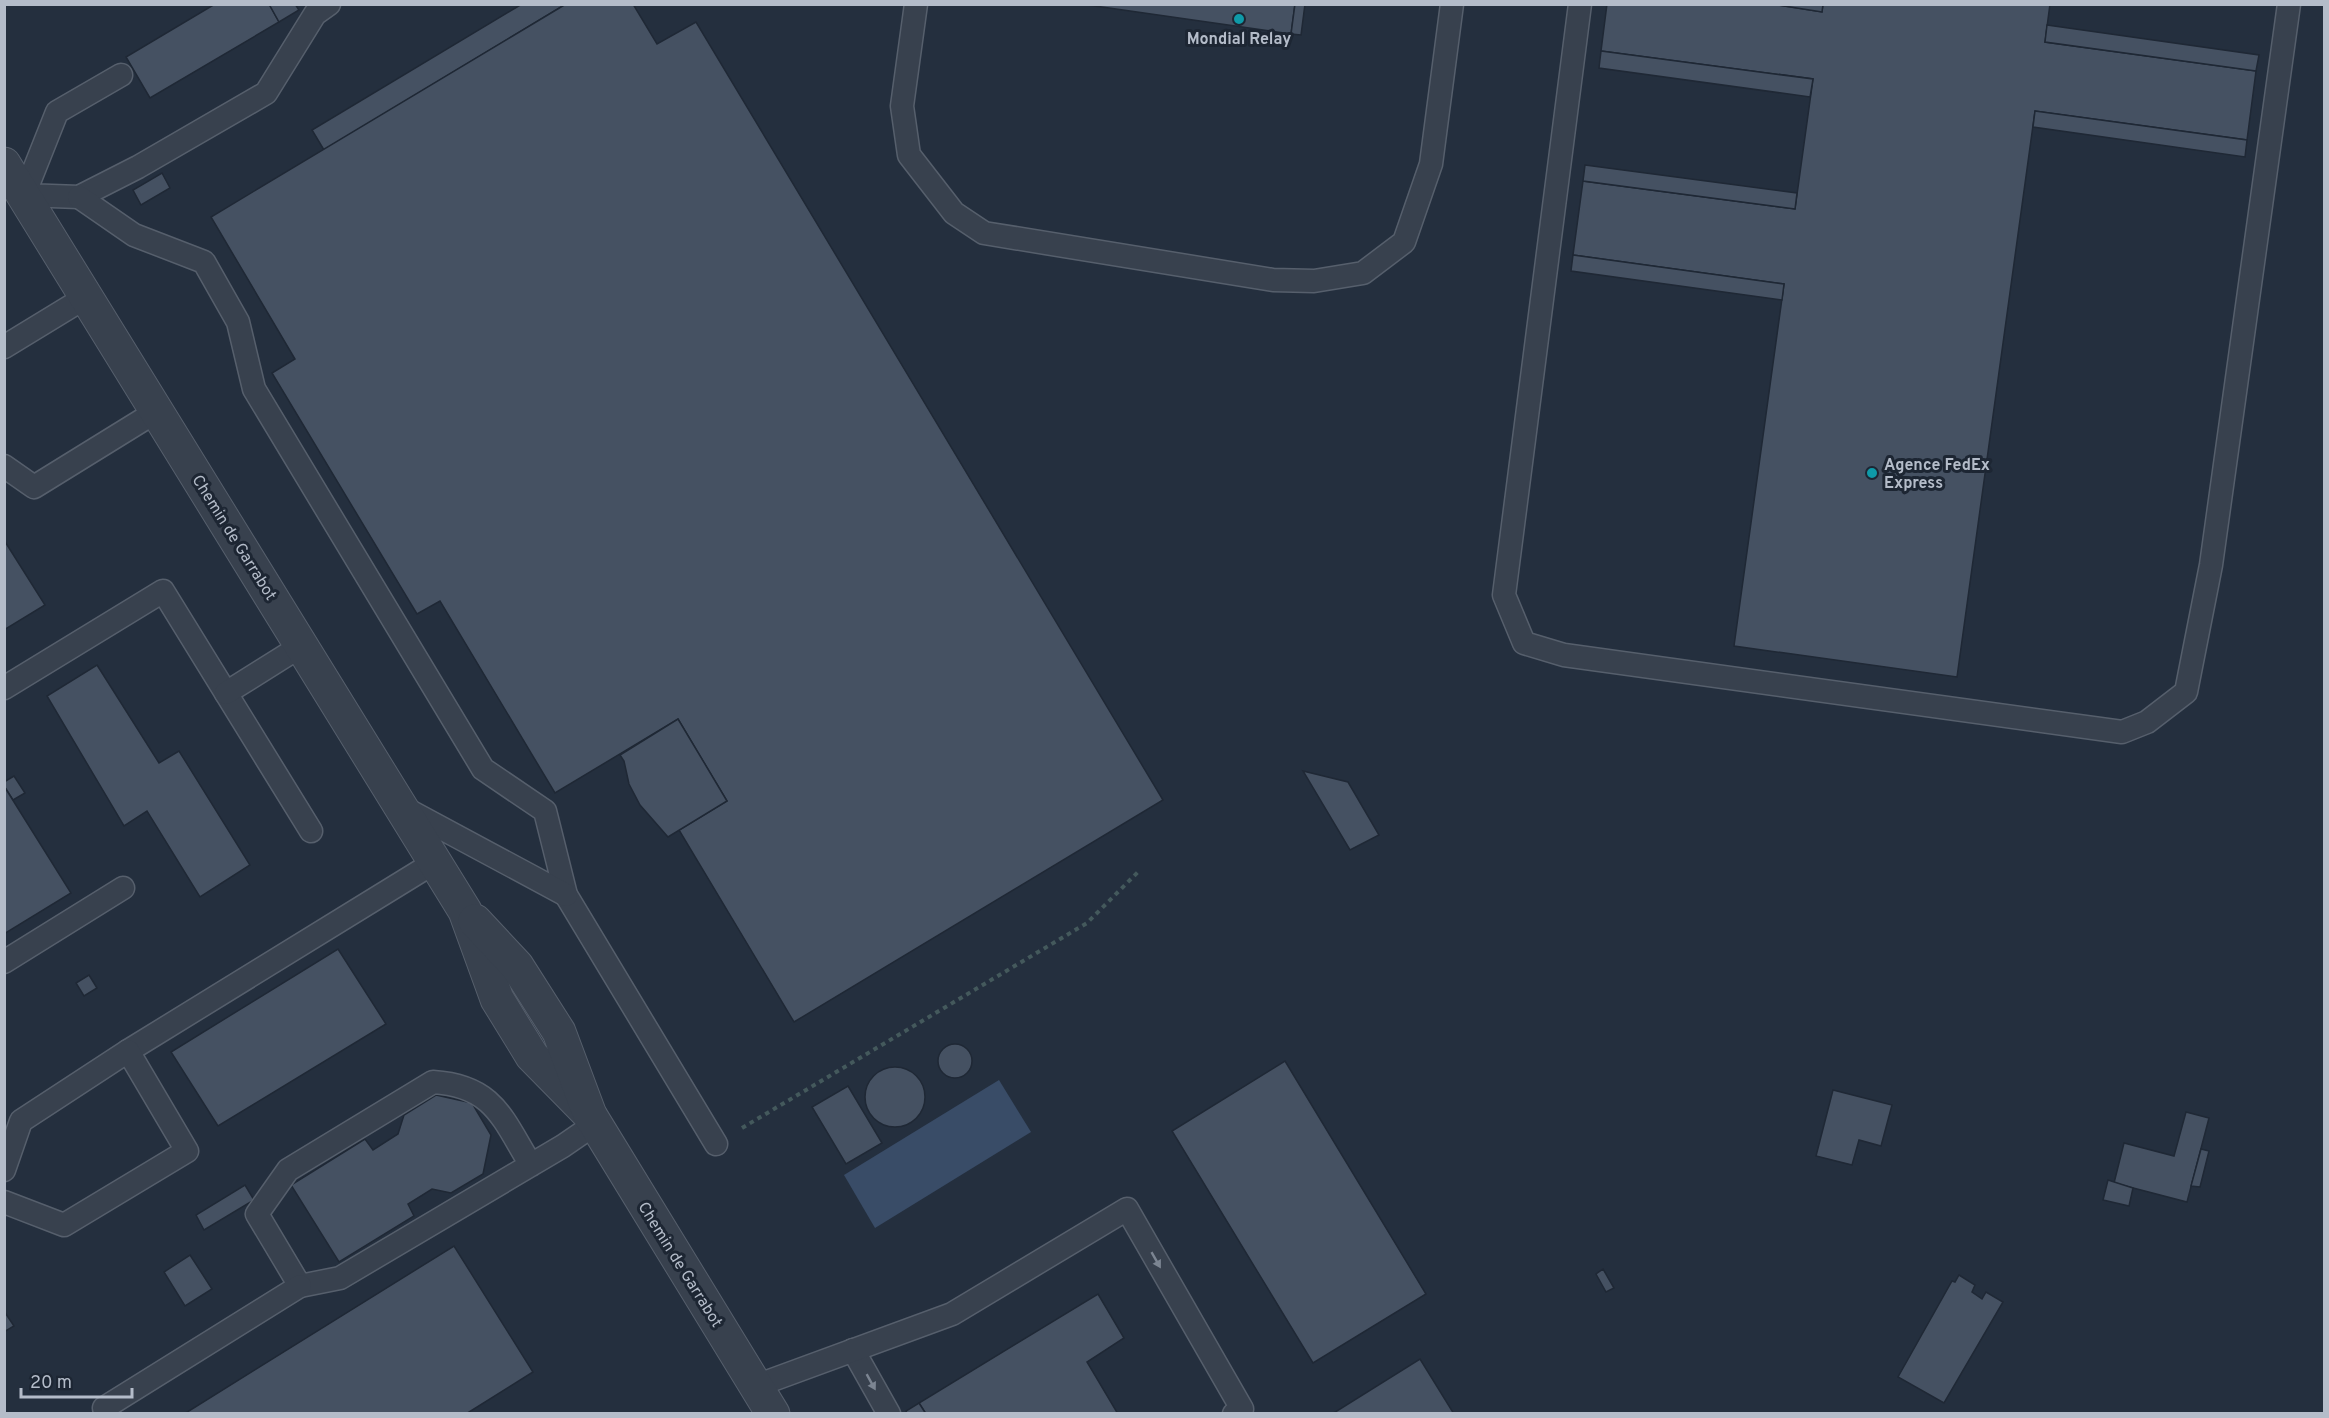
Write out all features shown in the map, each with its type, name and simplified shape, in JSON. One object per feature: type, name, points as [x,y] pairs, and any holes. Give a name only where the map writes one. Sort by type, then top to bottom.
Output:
[{"type":"street","name":"Chemin de Garrabot","points":[[4,164],[465,911],[497,999],[532,1056],[592,1119],[773,1413]]},
{"type":"lane","points":[[121,75],[57,112],[24,195],[80,197],[266,93],[315,14],[329,4]]},
{"type":"lane","points":[[916,4],[902,106],[909,155],[954,213],[984,233],[1273,280],[1314,281],[1363,273],[1404,242],[1431,164],[1452,4]]},
{"type":"lane","points":[[1580,4],[1504,595],[1524,643],[1564,655],[2122,732],[2147,722],[2186,692],[2211,565],[2289,4]]},
{"type":"lane","points":[[80,197],[134,235],[204,262],[238,322],[254,389],[483,769],[545,811],[566,895],[716,1144]]},
{"type":"lane","points":[[4,347],[86,297]]},
{"type":"lane","points":[[4,466],[34,487],[157,411]]},
{"type":"lane","points":[[4,688],[163,591],[311,831]]},
{"type":"lane","points":[[226,693],[301,645]]},
{"type":"lane","points":[[400,806],[566,895]]},
{"type":"lane","points":[[4,1170],[21,1121],[128,1051],[435,862]]},
{"type":"lane","points":[[4,962],[123,888]]},
{"type":"lane","points":[[4,1202],[64,1225],[187,1151],[128,1051]]},
{"type":"lane","points":[[300,1286],[257,1214],[288,1170],[433,1082],[453,1083],[476,1092],[496,1106],[531,1165]]},
{"type":"lane","points":[[104,1408],[300,1286],[340,1278],[531,1165],[592,1119]]},
{"type":"lane","points":[[756,1386],[952,1314],[1127,1209],[1242,1409],[1234,1413]]},
{"type":"lane","points":[[853,1350],[889,1413]]},
{"type":"path","points":[[716,1144],[1088,923],[1138,872]]},
{"type":"water","points":[[999,1080],[1031,1132],[875,1228],[844,1175]]},
{"type":"building","points":[[215,4],[269,4],[279,22],[150,98],[126,57]]},
{"type":"building","points":[[269,4],[295,4],[299,10],[279,22]]},
{"type":"building","points":[[522,4],[566,4],[324,150],[312,130]]},
{"type":"building","points":[[566,4],[633,4],[657,44],[696,22],[1163,800],[794,1022],[679,830],[727,801],[678,719],[555,793],[440,601],[417,614],[272,373],[295,359],[211,217]]},
{"type":"building","name":"Mondial Relay","points":[[1081,4],[1295,4],[1291,34]]},
{"type":"building","points":[[1295,4],[1305,4],[1301,35],[1291,34]]},
{"type":"building","name":"Agence FedEx Express","points":[[1607,4],[1772,4],[1822,12],[1823,4],[2050,4],[2045,42],[2256,71],[2247,140],[2035,111],[1957,677],[1734,646],[1784,284],[1573,255],[1583,181],[1795,209],[1813,79],[1601,51]]},
{"type":"building","points":[[1772,4],[1823,4],[1822,12]]},
{"type":"building","points":[[2047,25],[2259,55],[2256,71],[2045,42]]},
{"type":"building","points":[[1601,51],[1813,79],[1810,97],[1599,68]]},
{"type":"building","points":[[2035,111],[2247,140],[2245,157],[2033,127]]},
{"type":"building","points":[[1585,165],[1797,193],[1795,209],[1583,181]]},
{"type":"building","points":[[162,173],[170,188],[141,205],[133,190]]},
{"type":"building","points":[[1573,255],[1784,284],[1782,300],[1571,271]]},
{"type":"building","points":[[4,540],[45,605],[4,630]]},
{"type":"building","points":[[97,665],[159,763],[179,751],[250,865],[200,897],[147,811],[124,826],[47,696]]},
{"type":"building","points":[[678,719],[727,801],[668,837],[640,805],[629,784],[624,761],[620,755]]},
{"type":"building","points":[[1303,771],[1348,782],[1379,835],[1350,850]]},
{"type":"building","points":[[14,776],[25,793],[13,800],[4,782]]},
{"type":"building","points":[[4,786],[71,893],[4,934]]},
{"type":"building","points":[[338,949],[386,1024],[218,1126],[171,1052]]},
{"type":"building","points":[[89,975],[97,988],[84,996],[76,983]]},
{"type":"building","points":[[955,1044],[967,1049],[972,1061],[967,1073],[955,1078],[943,1073],[938,1061],[943,1049]]},
{"type":"building","points":[[1285,1061],[1426,1294],[1313,1363],[1172,1131]]},
{"type":"building","points":[[895,1067],[912,1072],[920,1080],[925,1097],[920,1114],[912,1122],[895,1127],[878,1122],[870,1114],[865,1097],[870,1080],[878,1072]]},
{"type":"building","points":[[848,1086],[882,1143],[846,1164],[812,1107]]},
{"type":"building","points":[[1833,1090],[1892,1105],[1881,1146],[1859,1140],[1852,1165],[1816,1156]]},
{"type":"building","points":[[436,1095],[472,1103],[491,1135],[483,1174],[451,1193],[432,1189],[408,1204],[414,1216],[339,1262],[291,1185],[365,1139],[373,1150],[398,1134],[404,1115]]},
{"type":"building","points":[[2186,1112],[2209,1118],[2187,1202],[2114,1183],[2124,1143],[2174,1156]]},
{"type":"building","points":[[2201,1149],[2209,1151],[2200,1187],[2191,1186]]},
{"type":"building","points":[[2108,1180],[2133,1188],[2129,1206],[2103,1200]]},
{"type":"building","points":[[245,1185],[254,1200],[204,1230],[196,1215]]},
{"type":"building","points":[[454,1246],[533,1372],[466,1414],[184,1414]]},
{"type":"building","points":[[190,1255],[212,1289],[185,1306],[164,1272]]},
{"type":"building","points":[[1603,1269],[1614,1288],[1606,1292],[1596,1274]]},
{"type":"building","points":[[1959,1275],[1975,1285],[1972,1292],[1982,1299],[1986,1292],[2003,1302],[1944,1403],[1898,1377],[1952,1281],[1955,1282]]},
{"type":"building","points":[[1098,1294],[1124,1338],[1087,1362],[1118,1414],[926,1414],[919,1403]]},
{"type":"building","points":[[4,1311],[14,1326],[4,1332]]},
{"type":"building","points":[[1420,1359],[1454,1414],[1332,1414]]},
{"type":"building","points":[[919,1403],[926,1414],[907,1414],[906,1411]]},
{"type":"place","name":"Mondial Relay","points":[[1239,19]]},
{"type":"place","name":"Agence FedEx Express","points":[[1872,473]]}]
